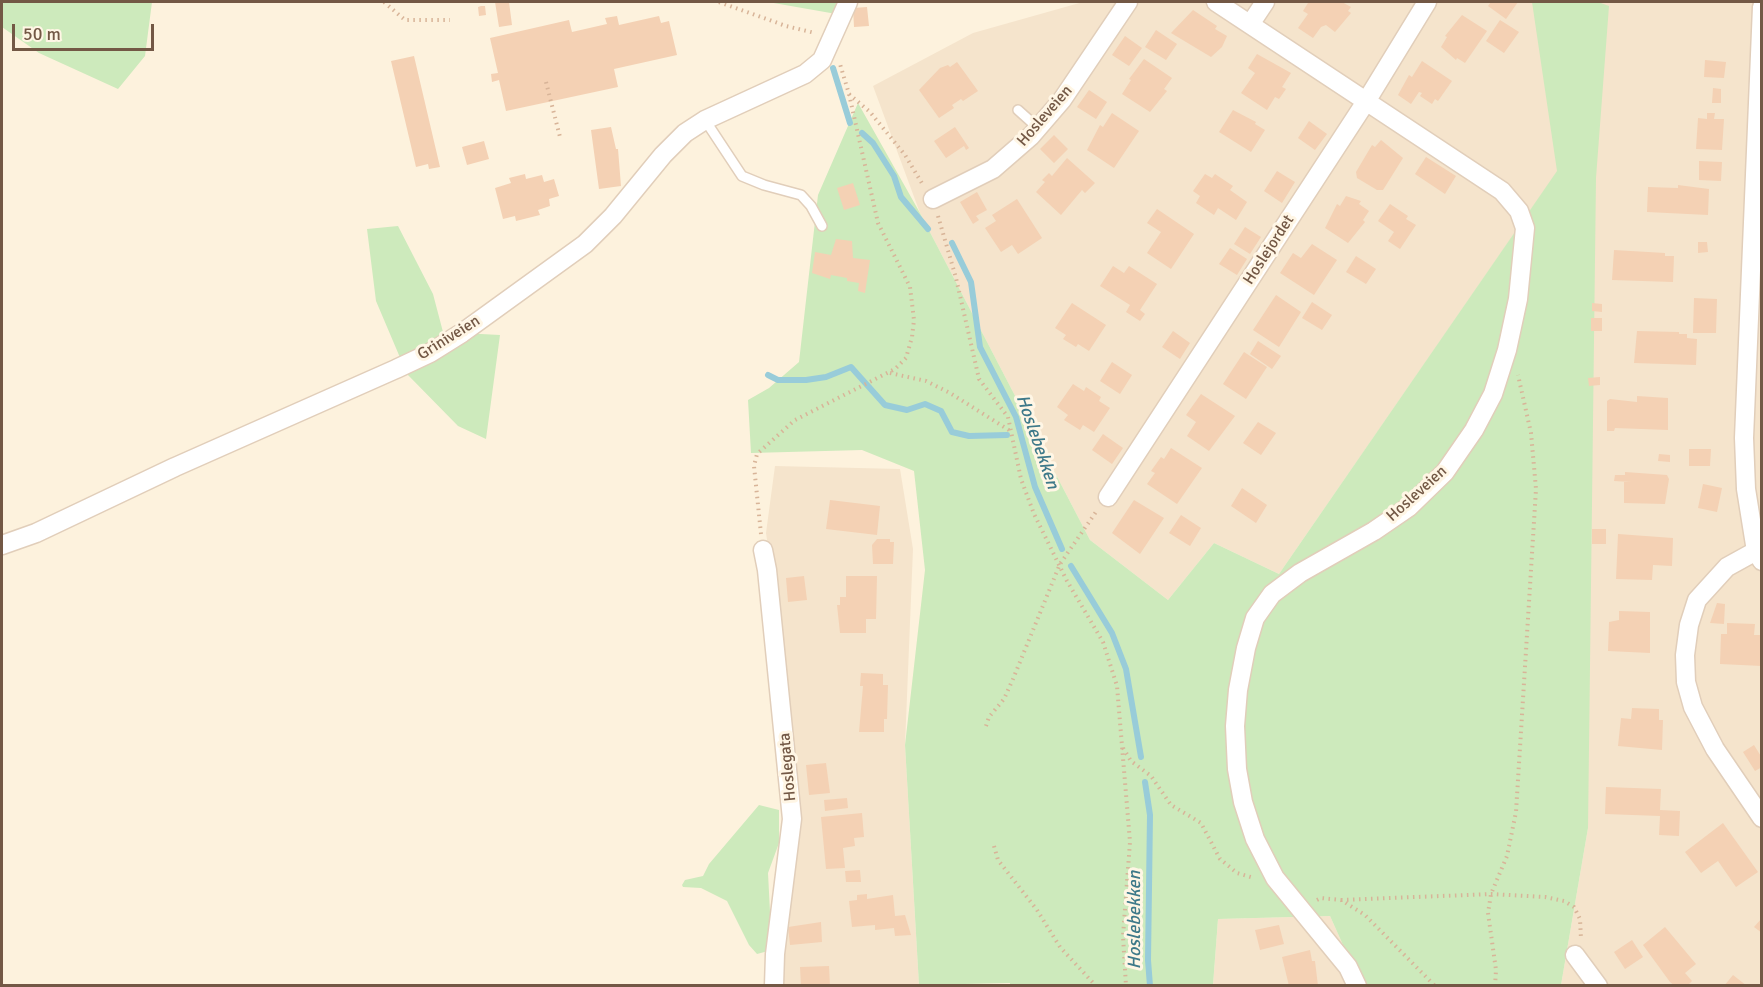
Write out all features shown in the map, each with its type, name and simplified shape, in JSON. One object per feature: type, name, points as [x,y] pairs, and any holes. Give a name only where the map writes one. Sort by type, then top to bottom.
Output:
[{"type":"street","name":"Griniveien","points":[[2,545],[36,532],[430,353],[585,244],[613,216],[663,155],[685,133],[705,120],[805,74],[822,60],[833,41],[848,2]]},
{"type":"street","name":"Hosleveien","points":[[933,200],[993,169],[1038,128],[1062,100],[1128,2]]},
{"type":"street","name":"Hosleveien","points":[[1216,2],[1502,190],[1519,212],[1525,228],[1522,263],[1507,351],[1493,394],[1474,430],[1445,472],[1408,507],[1374,531],[1300,573],[1272,594],[1255,618],[1246,648],[1238,690],[1235,726],[1238,769],[1244,802],[1255,839],[1275,878],[1302,908],[1348,967],[1357,986]]},
{"type":"street","points":[[1251,23],[1265,2]]},
{"type":"street","name":"Hoslejordet","points":[[1108,497],[1367,100],[1427,2]]},
{"type":"street","points":[[1761,7],[1744,438],[1746,489],[1759,556],[1727,567],[1697,600],[1689,625],[1685,655],[1686,682],[1693,707],[1715,749],[1761,818]]},
{"type":"street","name":"Hoslegata","points":[[763,550],[767,570],[792,819],[774,954],[774,986]]},
{"type":"street","points":[[1575,955],[1598,986]]},
{"type":"lane","points":[[1018,110],[1038,128]]},
{"type":"lane","points":[[705,120],[742,176],[764,186],[801,195],[811,206],[822,226]]},
{"type":"path","points":[[384,2],[405,20],[450,20]]},
{"type":"path","points":[[719,2],[786,26],[821,34],[833,41],[849,94],[878,223],[910,287],[914,320],[912,337],[903,362],[890,373],[795,420],[757,454],[754,466],[763,550]]},
{"type":"path","points":[[546,82],[560,137]]},
{"type":"path","points":[[849,94],[870,112],[905,155],[933,200],[956,278],[979,379],[1008,417],[1021,479],[1035,514],[1067,581],[1103,642],[1117,686],[1130,842],[1123,936],[1126,986]]},
{"type":"path","points":[[1495,986],[1496,970],[1488,913],[1491,894],[1507,856],[1516,813],[1536,489],[1523,392],[1515,363],[1507,351]]},
{"type":"path","points":[[890,373],[926,381],[1012,432]]},
{"type":"path","points":[[986,726],[989,717],[1004,699],[1060,564],[1108,497]]},
{"type":"path","points":[[1123,747],[1131,761],[1151,776],[1171,805],[1201,822],[1221,859],[1237,873],[1264,881],[1275,878]]},
{"type":"path","points":[[994,846],[998,860],[1037,910],[1060,947],[1096,986]]},
{"type":"path","points":[[1302,908],[1321,898],[1341,900],[1491,894],[1545,897],[1564,901],[1574,907],[1580,919],[1582,937],[1575,955]]},
{"type":"path","points":[[1341,900],[1365,915],[1435,986]]},
{"type":"shaded area","points":[[1083,2],[1761,2],[1761,985],[1561,985],[1588,828],[1557,172],[1279,574],[1214,543],[1168,600],[1090,540],[920,213],[873,86],[973,33]]},
{"type":"shaded area","points":[[775,466],[900,469],[913,549],[905,745],[919,985],[775,985],[801,811],[784,655],[766,533]]},
{"type":"shaded area","points":[[1330,916],[1361,985],[1213,986],[1218,919]]},
{"type":"green space","points":[[2,2],[152,2],[145,56],[118,89],[39,53],[2,27]]},
{"type":"green space","points":[[768,2],[848,2],[842,15]]},
{"type":"green space","points":[[1532,2],[1598,2],[1609,6],[1596,178],[1588,828],[1561,985],[1361,985],[1330,916],[1218,919],[1213,985],[1010,986],[1010,983],[919,985],[905,745],[925,570],[914,471],[862,450],[751,453],[748,400],[769,388],[799,362],[818,195],[858,103],[920,213],[1090,540],[1168,600],[1214,543],[1279,574],[1557,171]]},
{"type":"green space","points":[[398,226],[433,294],[443,332],[500,335],[486,439],[458,426],[407,374],[376,301],[367,229]]},
{"type":"green space","points":[[759,805],[779,810],[779,843],[768,873],[771,931],[768,951],[757,954],[749,945],[727,901],[701,888],[683,887],[682,885],[685,880],[703,876],[709,864]]},
{"type":"building","points":[[495,2],[509,2],[512,25],[499,27]]},
{"type":"building","points":[[1306,2],[1342,2],[1351,7],[1348,11],[1351,13],[1335,32],[1326,25],[1321,27],[1313,38],[1298,28],[1308,14],[1303,11],[1308,3]]},
{"type":"building","points":[[1491,2],[1518,2],[1506,19],[1488,6]]},
{"type":"building","points":[[485,6],[486,15],[479,16],[478,7]]},
{"type":"building","points":[[867,7],[869,26],[854,27],[853,8]]},
{"type":"building","points":[[1193,10],[1217,26],[1215,29],[1227,36],[1222,47],[1211,57],[1171,33]]},
{"type":"building","points":[[1462,15],[1487,31],[1465,63],[1457,58],[1456,60],[1441,47],[1447,37],[1445,36]]},
{"type":"building","points":[[617,16],[619,25],[659,16],[661,23],[669,21],[677,55],[614,69],[618,87],[506,111],[499,80],[492,82],[491,74],[498,73],[490,38],[569,20],[572,32],[607,24],[605,18]]},
{"type":"building","points":[[1500,20],[1519,32],[1504,53],[1486,41]]},
{"type":"building","points":[[1156,30],[1177,44],[1166,60],[1145,47]]},
{"type":"building","points":[[1125,36],[1142,48],[1129,66],[1112,55]]},
{"type":"building","points":[[1257,54],[1291,73],[1282,87],[1286,89],[1279,99],[1275,97],[1267,110],[1241,93],[1255,73],[1248,68]]},
{"type":"building","points":[[414,56],[440,167],[429,169],[428,164],[416,167],[391,61]]},
{"type":"building","points":[[1144,59],[1172,78],[1164,89],[1167,91],[1150,112],[1122,94],[1131,80],[1129,79]]},
{"type":"building","points":[[1705,60],[1726,62],[1724,78],[1704,77]]},
{"type":"building","points":[[1422,61],[1452,81],[1438,101],[1435,99],[1432,104],[1420,96],[1422,93],[1419,92],[1411,104],[1398,95],[1409,75],[1412,77]]},
{"type":"building","points":[[957,62],[978,91],[952,105],[954,108],[939,118],[919,90],[940,68],[948,65],[950,67]]},
{"type":"building","points":[[1713,88],[1721,89],[1721,103],[1712,103]]},
{"type":"building","points":[[1089,90],[1107,102],[1096,119],[1077,107]]},
{"type":"building","points":[[1233,110],[1256,122],[1255,124],[1265,130],[1251,152],[1219,132]]},
{"type":"building","points":[[1112,113],[1139,131],[1114,168],[1087,150],[1100,125],[1103,127]]},
{"type":"building","points":[[1707,113],[1715,113],[1714,119],[1724,119],[1722,150],[1696,149],[1698,118],[1707,119]]},
{"type":"building","points":[[1309,121],[1327,134],[1315,150],[1298,138]]},
{"type":"building","points":[[611,127],[616,149],[618,149],[621,186],[599,189],[591,130]]},
{"type":"building","points":[[955,127],[969,148],[966,150],[964,146],[946,158],[934,141]]},
{"type":"building","points":[[1054,135],[1068,149],[1054,163],[1040,149]]},
{"type":"building","points":[[1381,140],[1403,158],[1383,190],[1377,190],[1357,178],[1356,172],[1372,145],[1375,147]]},
{"type":"building","points":[[484,141],[489,159],[467,165],[462,147]]},
{"type":"building","points":[[1426,157],[1456,176],[1445,194],[1415,174]]},
{"type":"building","points":[[1067,158],[1095,183],[1085,193],[1082,190],[1061,215],[1036,192],[1045,182],[1042,180],[1049,173],[1052,176]]},
{"type":"building","points":[[1699,161],[1722,162],[1721,181],[1699,180]]},
{"type":"building","points":[[1277,171],[1295,182],[1282,203],[1264,191]]},
{"type":"building","points":[[525,174],[526,179],[542,175],[544,182],[554,179],[559,196],[549,199],[550,206],[538,210],[540,215],[516,221],[515,216],[503,219],[495,188],[511,183],[509,178]]},
{"type":"building","points":[[1205,174],[1212,178],[1215,174],[1233,186],[1230,190],[1247,202],[1236,220],[1218,208],[1214,215],[1196,203],[1200,196],[1193,191]]},
{"type":"building","points":[[853,183],[860,205],[844,210],[837,188]]},
{"type":"building","points":[[1678,185],[1709,189],[1708,215],[1647,212],[1648,187],[1678,188]]},
{"type":"building","points":[[977,192],[987,210],[976,216],[979,220],[973,224],[960,202]]},
{"type":"building","points":[[1346,196],[1361,201],[1359,204],[1369,211],[1363,220],[1365,222],[1348,243],[1325,228],[1337,204],[1340,206]]},
{"type":"building","points":[[1017,199],[1042,238],[1018,254],[1012,245],[1001,252],[985,228],[996,221],[992,215]]},
{"type":"building","points":[[1390,204],[1408,216],[1406,219],[1416,225],[1400,249],[1388,241],[1394,232],[1378,221]]},
{"type":"building","points":[[1157,209],[1194,234],[1171,269],[1147,253],[1161,232],[1147,223]]},
{"type":"building","points":[[1245,227],[1261,237],[1250,254],[1234,244]]},
{"type":"building","points":[[836,239],[852,241],[853,258],[870,260],[865,293],[858,291],[859,283],[847,281],[847,278],[831,275],[830,279],[812,273],[815,252],[831,255]]},
{"type":"building","points":[[1698,242],[1707,242],[1708,252],[1698,253]]},
{"type":"building","points":[[1312,244],[1337,260],[1314,295],[1280,273],[1293,253],[1301,258]]},
{"type":"building","points":[[1230,248],[1247,259],[1237,275],[1219,264]]},
{"type":"building","points":[[1614,250],[1665,253],[1665,256],[1674,256],[1673,282],[1612,280]]},
{"type":"building","points":[[1356,256],[1376,269],[1366,284],[1346,272]]},
{"type":"building","points":[[1113,266],[1124,273],[1129,266],[1157,284],[1140,310],[1145,314],[1140,321],[1126,312],[1130,305],[1100,286]]},
{"type":"building","points":[[1276,295],[1301,312],[1279,347],[1253,330]]},
{"type":"building","points":[[1694,298],[1717,299],[1716,333],[1693,333]]},
{"type":"building","points":[[1312,302],[1332,315],[1322,330],[1302,318]]},
{"type":"building","points":[[1072,303],[1106,325],[1089,351],[1078,344],[1076,347],[1063,339],[1066,335],[1055,328]]},
{"type":"building","points":[[1592,303],[1602,304],[1602,312],[1592,311]]},
{"type":"building","points":[[1591,318],[1602,318],[1602,331],[1591,331]]},
{"type":"building","points":[[1173,331],[1190,343],[1180,359],[1162,347]]},
{"type":"building","points":[[1637,331],[1679,332],[1679,334],[1687,334],[1687,338],[1697,339],[1696,365],[1634,363]]},
{"type":"building","points":[[1258,341],[1281,356],[1272,369],[1250,354]]},
{"type":"building","points":[[1244,352],[1267,367],[1246,399],[1223,384]]},
{"type":"building","points":[[1112,362],[1132,375],[1120,394],[1100,381]]},
{"type":"building","points":[[1600,377],[1600,385],[1589,386],[1588,378]]},
{"type":"building","points":[[1073,384],[1084,391],[1086,387],[1101,397],[1099,401],[1110,408],[1094,432],[1083,425],[1080,430],[1064,420],[1068,415],[1057,407]]},
{"type":"building","points":[[1201,394],[1235,416],[1209,451],[1187,436],[1196,422],[1186,415]]},
{"type":"building","points":[[1637,396],[1668,398],[1668,430],[1615,428],[1614,431],[1607,431],[1607,401],[1610,399],[1637,402]]},
{"type":"building","points":[[1258,422],[1276,433],[1261,455],[1243,443]]},
{"type":"building","points":[[1103,434],[1123,448],[1112,464],[1092,450]]},
{"type":"building","points":[[1171,448],[1202,468],[1177,504],[1147,484],[1155,473],[1151,471],[1161,457],[1164,459]]},
{"type":"building","points":[[1689,449],[1711,449],[1710,466],[1689,466]]},
{"type":"building","points":[[1659,454],[1670,455],[1670,462],[1658,461]]},
{"type":"building","points":[[1625,472],[1667,475],[1669,479],[1665,504],[1624,503],[1624,482],[1631,482],[1614,481],[1615,475],[1625,475]]},
{"type":"building","points":[[1703,484],[1722,488],[1717,512],[1698,508]]},
{"type":"building","points":[[1242,488],[1267,505],[1256,523],[1231,506]]},
{"type":"building","points":[[830,500],[880,506],[877,535],[826,529]]},
{"type":"building","points":[[1134,500],[1164,518],[1140,554],[1112,533]]},
{"type":"building","points":[[1181,515],[1201,528],[1190,546],[1169,533]]},
{"type":"building","points":[[1592,529],[1606,529],[1606,544],[1592,544]]},
{"type":"building","points":[[1618,534],[1673,538],[1672,566],[1653,565],[1652,580],[1616,579]]},
{"type":"building","points":[[877,539],[890,539],[890,542],[894,542],[893,564],[873,564],[872,545]]},
{"type":"building","points":[[804,576],[807,600],[788,602],[786,578]]},
{"type":"building","points":[[846,576],[877,576],[876,619],[866,619],[866,633],[840,633],[837,605],[840,605],[840,597],[846,597]]},
{"type":"building","points":[[1717,603],[1725,604],[1724,624],[1710,623]]},
{"type":"building","points":[[1619,611],[1650,612],[1650,653],[1608,651],[1609,622],[1619,620]]},
{"type":"building","points":[[1727,623],[1755,624],[1754,635],[1762,635],[1762,666],[1720,664],[1721,634],[1727,634]]},
{"type":"building","points":[[861,673],[883,674],[883,685],[888,685],[887,719],[884,719],[884,732],[859,732],[863,686],[860,686]]},
{"type":"building","points":[[1632,708],[1659,709],[1659,720],[1663,720],[1662,750],[1618,746],[1621,718],[1631,719]]},
{"type":"building","points":[[1754,745],[1762,758],[1762,767],[1755,771],[1743,752]]},
{"type":"building","points":[[826,763],[830,793],[809,795],[806,765]]},
{"type":"building","points":[[1606,787],[1661,789],[1660,810],[1680,811],[1679,836],[1659,835],[1660,816],[1605,814]]},
{"type":"building","points":[[847,798],[848,808],[825,811],[824,800]]},
{"type":"building","points":[[862,813],[864,837],[854,838],[855,846],[843,848],[845,868],[826,869],[821,817]]},
{"type":"building","points":[[1723,823],[1758,872],[1736,887],[1718,861],[1701,873],[1685,852]]},
{"type":"building","points":[[860,870],[861,882],[846,882],[845,871]]},
{"type":"building","points":[[867,894],[867,899],[893,895],[895,916],[905,915],[911,935],[895,936],[894,928],[875,930],[875,925],[852,927],[849,901],[857,900],[857,895]]},
{"type":"building","points":[[1762,918],[1762,933],[1754,927]]},
{"type":"building","points":[[821,922],[822,942],[790,945],[788,927]]},
{"type":"building","points":[[1279,925],[1284,944],[1260,950],[1255,930]]},
{"type":"building","points":[[1665,927],[1696,964],[1685,973],[1692,981],[1687,986],[1675,986],[1670,982],[1643,945]]},
{"type":"building","points":[[1632,940],[1643,957],[1625,969],[1614,952]]},
{"type":"building","points":[[1310,950],[1312,961],[1315,961],[1318,986],[1289,986],[1282,957]]},
{"type":"building","points":[[829,966],[830,986],[801,986],[800,967]]},
{"type":"building","points":[[1733,975],[1747,986],[1724,986]]},
{"type":"waterway","name":"Hoslebekken","points":[[833,68],[850,123]]},
{"type":"waterway","name":"Hoslebekken","points":[[862,133],[873,143],[894,176],[901,197],[928,229]]},
{"type":"waterway","name":"Hoslebekken","points":[[952,243],[971,282],[980,347],[1016,417],[1035,487],[1062,549]]},
{"type":"waterway","points":[[768,375],[778,380],[806,380],[826,377],[851,367],[885,405],[907,410],[925,404],[941,411],[952,432],[969,436],[1007,435]]},
{"type":"waterway","name":"Hoslebekken","points":[[1071,566],[1112,633],[1126,669],[1141,757]]},
{"type":"waterway","name":"Hoslebekken","points":[[1145,782],[1150,815],[1148,960],[1150,986]]}]
